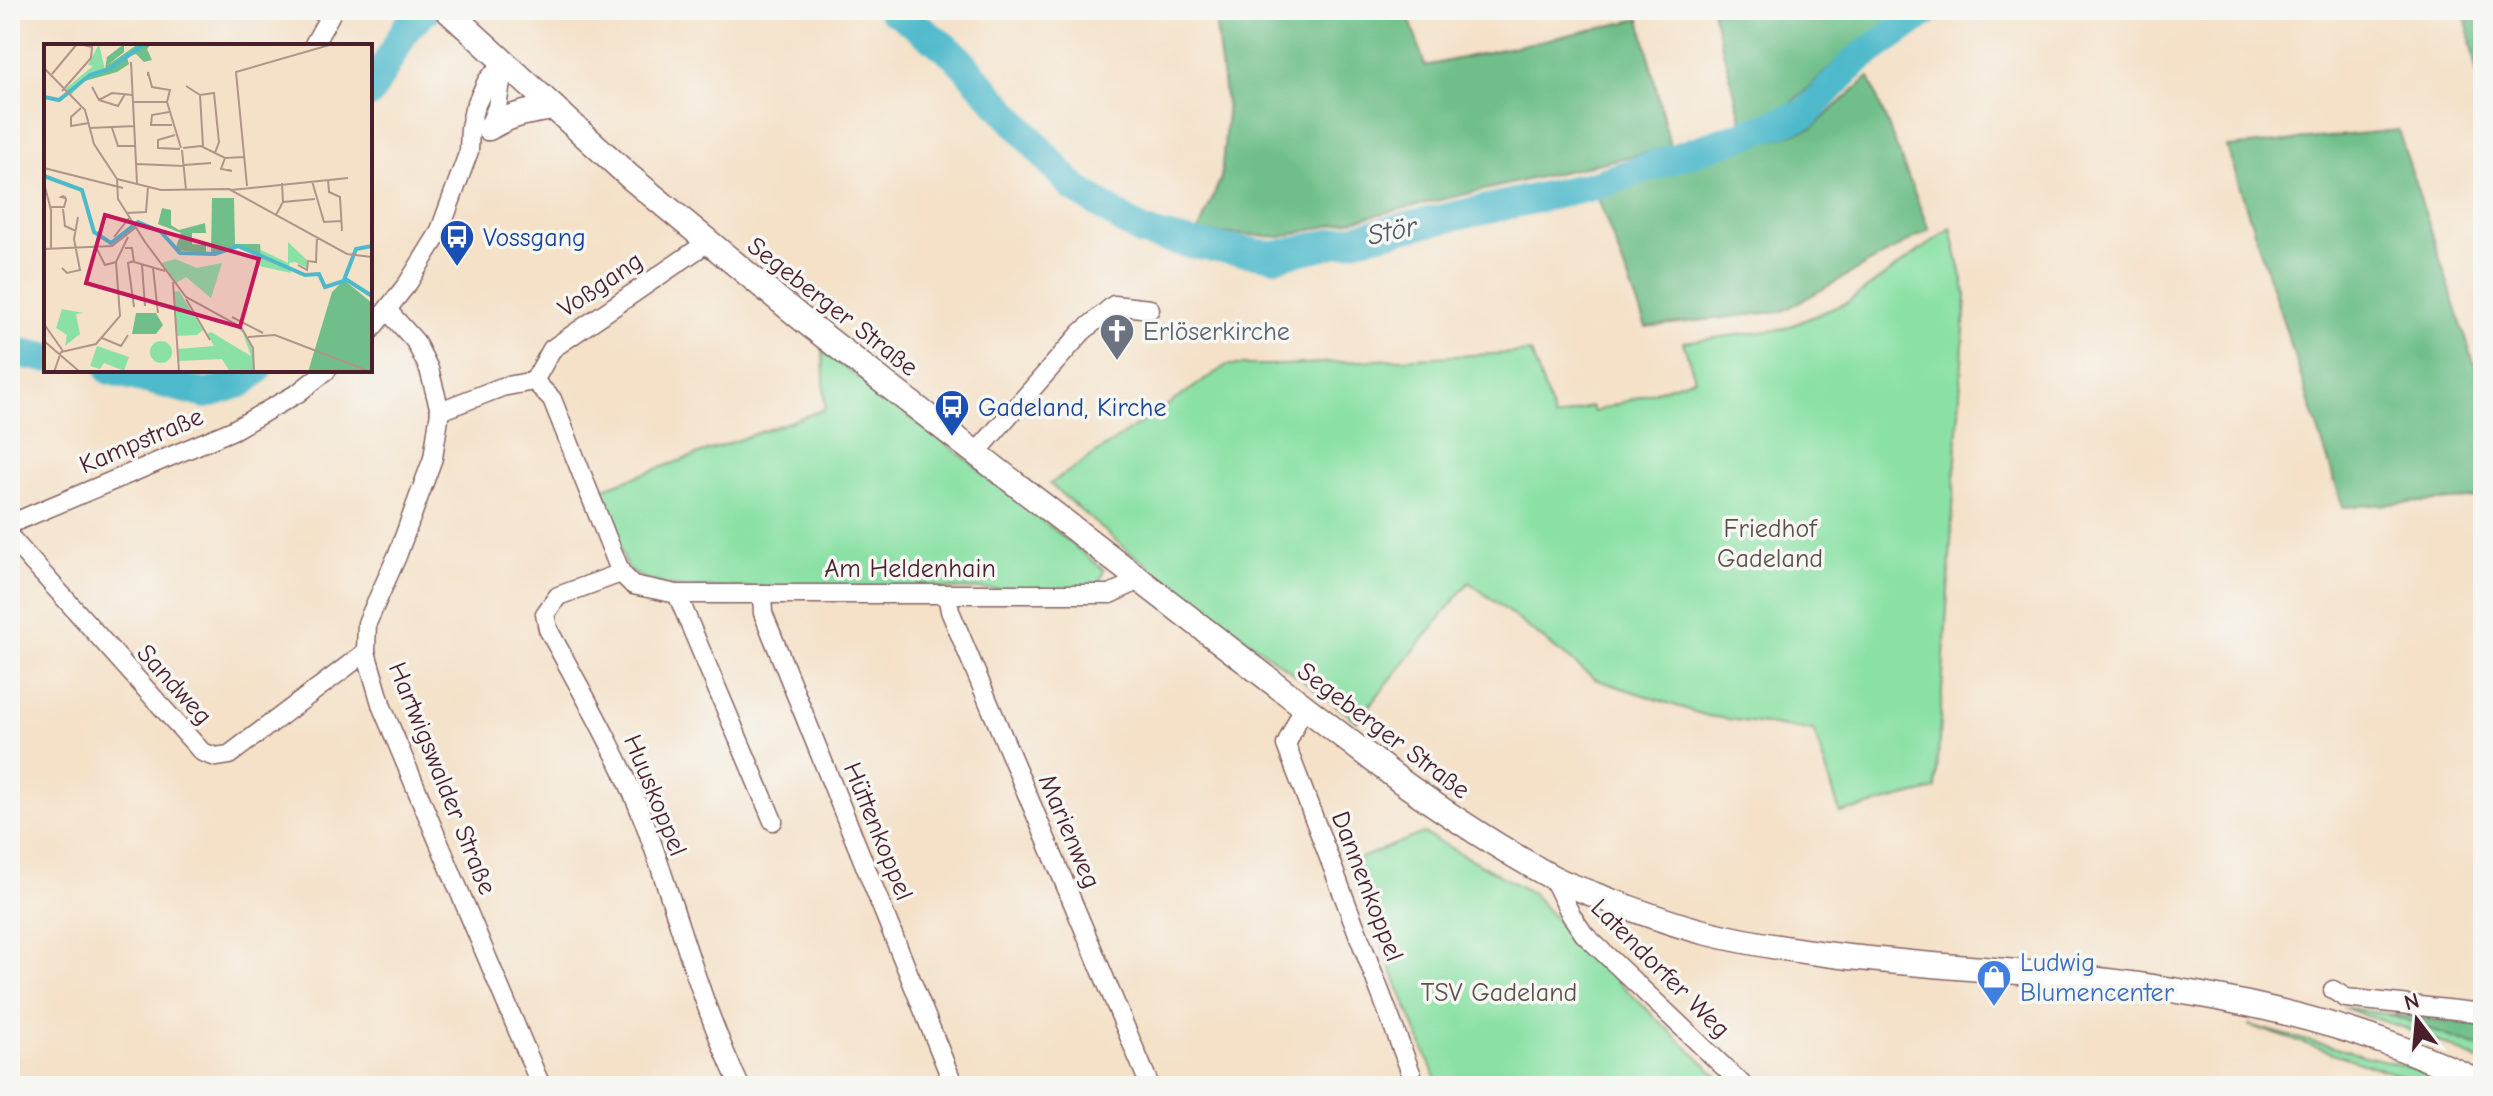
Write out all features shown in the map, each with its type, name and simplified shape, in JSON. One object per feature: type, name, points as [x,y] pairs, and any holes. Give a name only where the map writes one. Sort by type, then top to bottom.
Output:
[{"type":"main road","name":"Segeberger Straße","points":[[448,12],[708,242],[807,323],[1459,822],[1553,878],[1626,907],[1703,932],[1808,951],[2055,975],[2258,1006],[2317,1020],[2386,1042],[2483,1084]]},
{"type":"main road","points":[[489,128],[503,119],[528,111],[554,108]]},
{"type":"street","points":[[314,44],[333,10]]},
{"type":"street","points":[[469,151],[489,128],[497,107],[504,62]]},
{"type":"street","points":[[372,329],[388,311],[439,233],[469,151],[474,109],[487,81],[504,62]]},
{"type":"street","name":"Voßgang","points":[[534,381],[552,349],[708,242]]},
{"type":"street","points":[[976,453],[1082,332],[1114,305],[1150,309]]},
{"type":"street","name":"Hartwigswalder Straße","points":[[388,311],[415,341],[429,369],[440,411],[433,458],[397,556],[367,623],[366,652],[382,707],[541,1086]]},
{"type":"street","name":"Kampstraße","points":[[10,524],[233,430],[298,393],[324,372]]},
{"type":"street","points":[[440,411],[502,387],[534,381],[552,399],[621,573]]},
{"type":"street","name":"Sandweg","points":[[10,537],[202,752],[216,757],[229,755],[366,652]]},
{"type":"street","name":"Am Heldenhain","points":[[621,573],[633,585],[677,594],[1110,594],[1140,580]]},
{"type":"street","name":"Huuskoppel","points":[[621,573],[558,596],[545,614],[548,629],[618,762],[644,821],[697,983],[740,1086]]},
{"type":"street","points":[[677,594],[773,821]]},
{"type":"street","name":"Hüttenkoppel","points":[[762,594],[763,613],[954,1086]]},
{"type":"street","name":"Marienweg","points":[[947,594],[950,611],[1150,1086]]},
{"type":"street","name":"Dannenkoppel","points":[[1304,706],[1286,745],[1416,1086]]},
{"type":"street","name":"Latendorfer Weg","points":[[1553,878],[1584,934],[1744,1086]]},
{"type":"street","points":[[2333,990],[2346,998],[2483,1013]]},
{"type":"green space","points":[[1214,10],[1407,10],[1425,66],[1640,19],[1670,147],[1280,237],[1198,232],[1221,178],[1227,112]]},
{"type":"green space","points":[[1712,10],[1910,10],[1843,55],[1786,109],[1743,125]]},
{"type":"green space","points":[[2464,10],[2483,10],[2483,104]]},
{"type":"green space","points":[[1869,77],[1929,230],[1783,311],[1646,327],[1596,193],[1812,128]]},
{"type":"green space","points":[[2398,130],[2483,391],[2483,498],[2343,507],[2227,147]]},
{"type":"green space","name":"Friedhof Gadeland","points":[[1951,228],[1966,295],[1936,789],[1840,813],[1814,731],[1707,716],[1595,679],[1469,582],[1357,721],[1127,550],[1050,484],[1227,365],[1284,365],[1531,352],[1555,419],[1591,406],[1594,412],[1695,378],[1683,342],[1783,329],[1848,302]]},
{"type":"green space","points":[[823,351],[969,461],[1104,570],[1099,583],[1082,589],[683,588],[648,581],[628,569],[598,490],[825,409]]},
{"type":"green space","name":"TSV Gadeland","points":[[1423,833],[1532,893],[1578,944],[1728,1086],[1439,1086],[1348,863]]},
{"type":"green space","points":[[2342,1007],[2387,1014],[2481,1048],[2483,1062],[2427,1036]]},
{"type":"green space","points":[[2387,1014],[2483,1025],[2483,1049],[2481,1048]]},
{"type":"green space","points":[[2248,1025],[2416,1069],[2449,1086],[2432,1086]]},
{"type":"waterway","name":"Stör","points":[[372,89],[407,27],[426,10]]},
{"type":"waterway","name":"Stör","points":[[892,10],[955,55],[1073,187],[1142,232],[1191,244],[1275,256],[1596,185],[1805,114],[1857,60],[1928,10]]},
{"type":"waterway","name":"Stör","points":[[10,351],[44,358]]},
{"type":"waterway","name":"Stör","points":[[118,372],[206,394],[241,383],[255,372]]},
{"type":"place","name":"Vossgang","points":[[457,268]]},
{"type":"place","name":"Erlöserkirche","points":[[1117,362]]},
{"type":"place","name":"Gadeland, Kirche","points":[[952,438]]},
{"type":"place","name":"Ludwig Blumencenter","points":[[1994,1008]]}]
